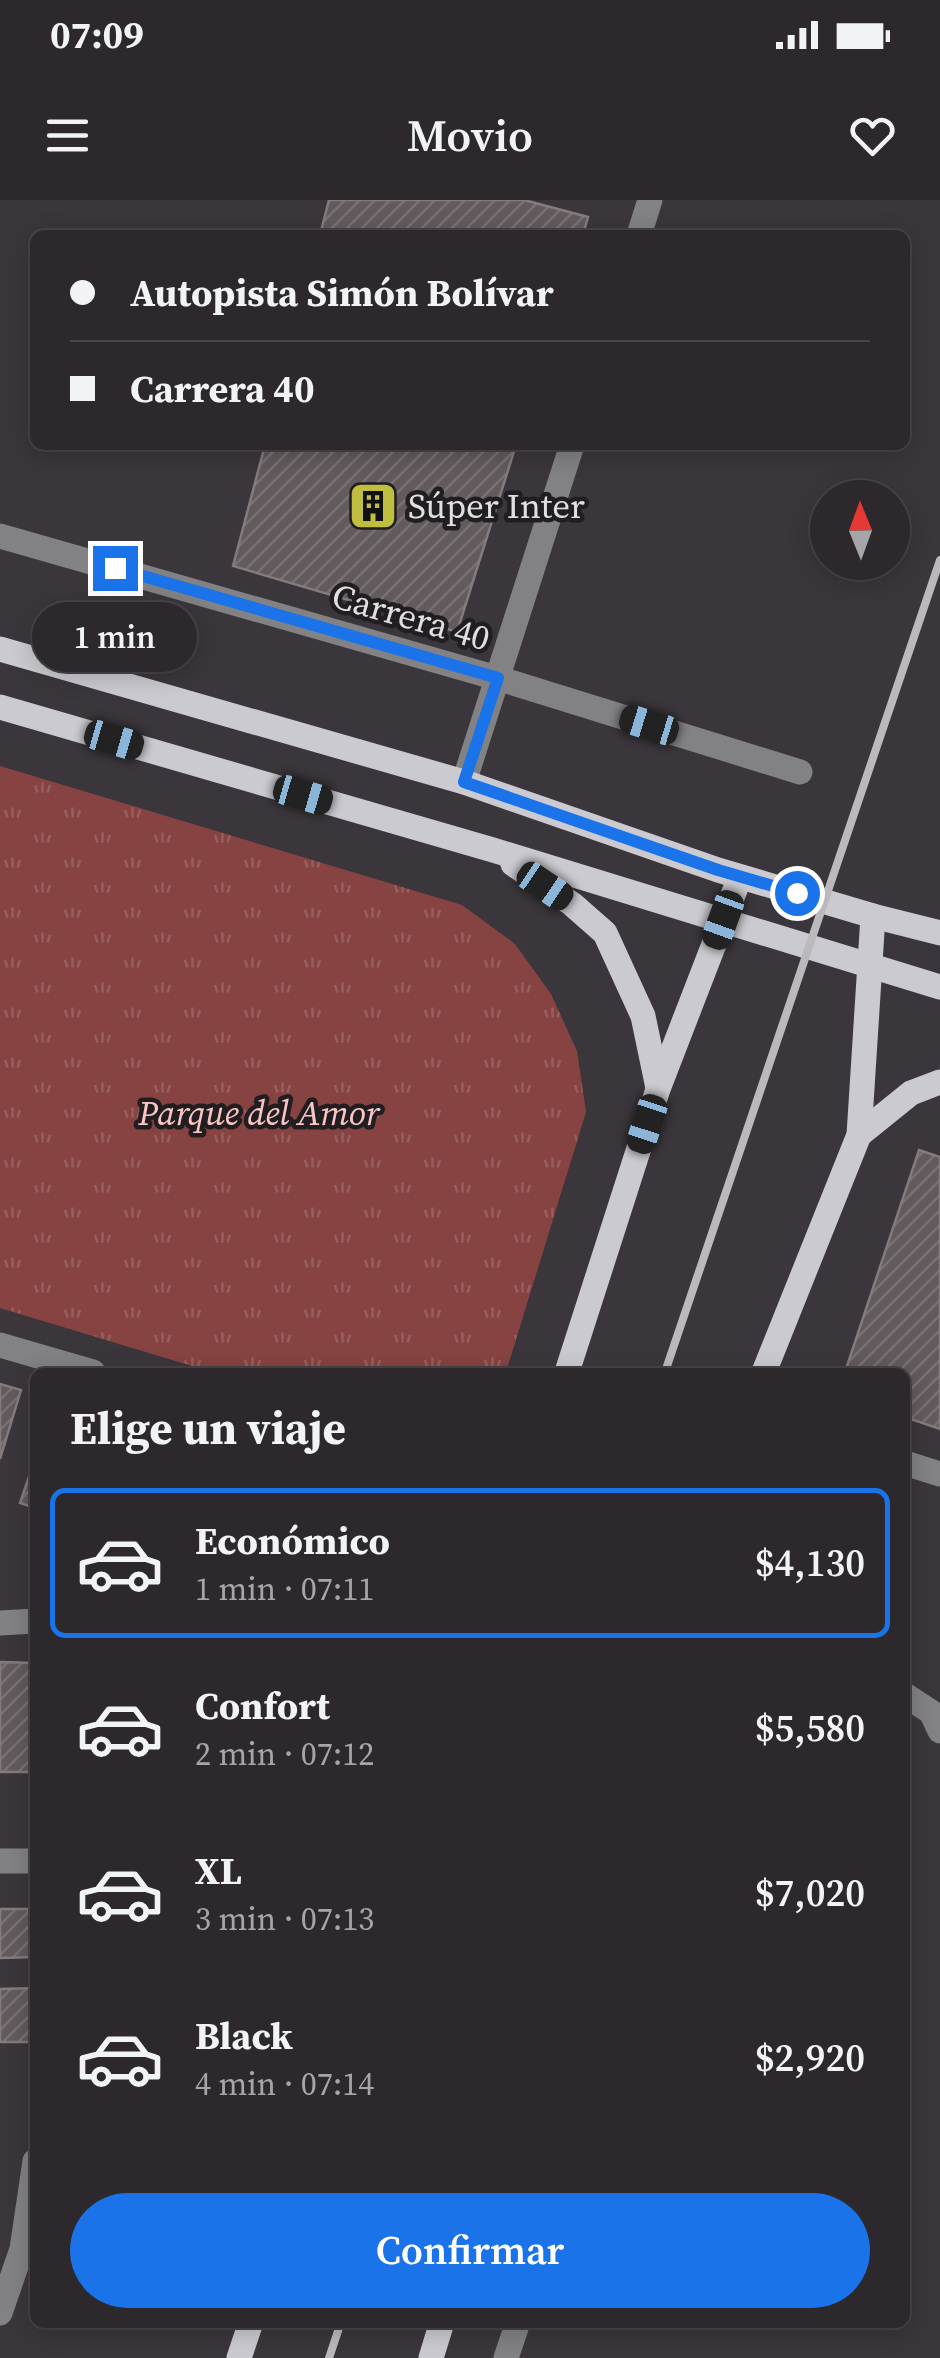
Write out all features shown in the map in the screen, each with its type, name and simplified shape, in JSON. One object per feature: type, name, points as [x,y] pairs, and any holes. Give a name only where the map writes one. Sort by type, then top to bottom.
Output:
[{"type":"main road","points":[[0,649],[464,782],[740,877],[940,933]]},
{"type":"main road","points":[[0,707],[493,850],[940,987]]},
{"type":"main road","points":[[493,850],[606,932],[642,1016],[658,1089]]},
{"type":"main road","points":[[568,1368],[658,1089],[740,877]]},
{"type":"main road","points":[[766,1368],[860,1135],[874,916]]},
{"type":"main road","points":[[860,1135],[911,1094],[940,1082]]},
{"type":"main road","points":[[239,2358],[249,2328]]},
{"type":"main road","points":[[431,2358],[440,2328]]},
{"type":"street","points":[[641,230],[650,200]]},
{"type":"street","points":[[464,782],[570,450]]},
{"type":"street","name":"Carrera 40","points":[[0,536],[498,678],[800,772]]},
{"type":"street","points":[[0,1345],[79,1368]]},
{"type":"street","points":[[910,1465],[940,1474]]},
{"type":"street","points":[[0,1623],[30,1621]]},
{"type":"street","points":[[910,1698],[931,1712],[940,1731]]},
{"type":"street","points":[[0,1861],[30,1861]]},
{"type":"street","points":[[0,2313],[22,2248],[30,2195]]},
{"type":"street","points":[[506,2358],[516,2328]]},
{"type":"green space","name":"Parque del Amor","points":[[0,766],[462,905],[515,944],[551,994],[577,1051],[586,1112],[507,1368],[199,1368],[0,1308]]},
{"type":"building","points":[[329,200],[524,200],[588,217],[584,230],[321,230]]},
{"type":"building","name":"Súper Inter","points":[[264,450],[514,450],[457,632],[233,566]]},
{"type":"building","points":[[919,1150],[940,1157],[940,1429],[910,1419],[910,1368],[846,1368]]},
{"type":"building","points":[[0,1384],[21,1390],[0,1459]]},
{"type":"building","points":[[30,1474],[30,1506],[20,1503]]},
{"type":"building","points":[[0,1662],[30,1663],[30,1772],[0,1772]]},
{"type":"building","points":[[0,1909],[30,1909],[30,1957],[0,1958]]},
{"type":"building","points":[[30,1988],[30,2042],[0,2042],[0,1989]]},
{"type":"railway","points":[[666,1368],[940,560]]},
{"type":"railway","points":[[329,2358],[339,2328]]},
{"type":"place","name":"Súper Inter","points":[[373,506]]},
{"type":"route","points":[[115,568],[498,678],[464,782],[718,870],[797,893]]}]
